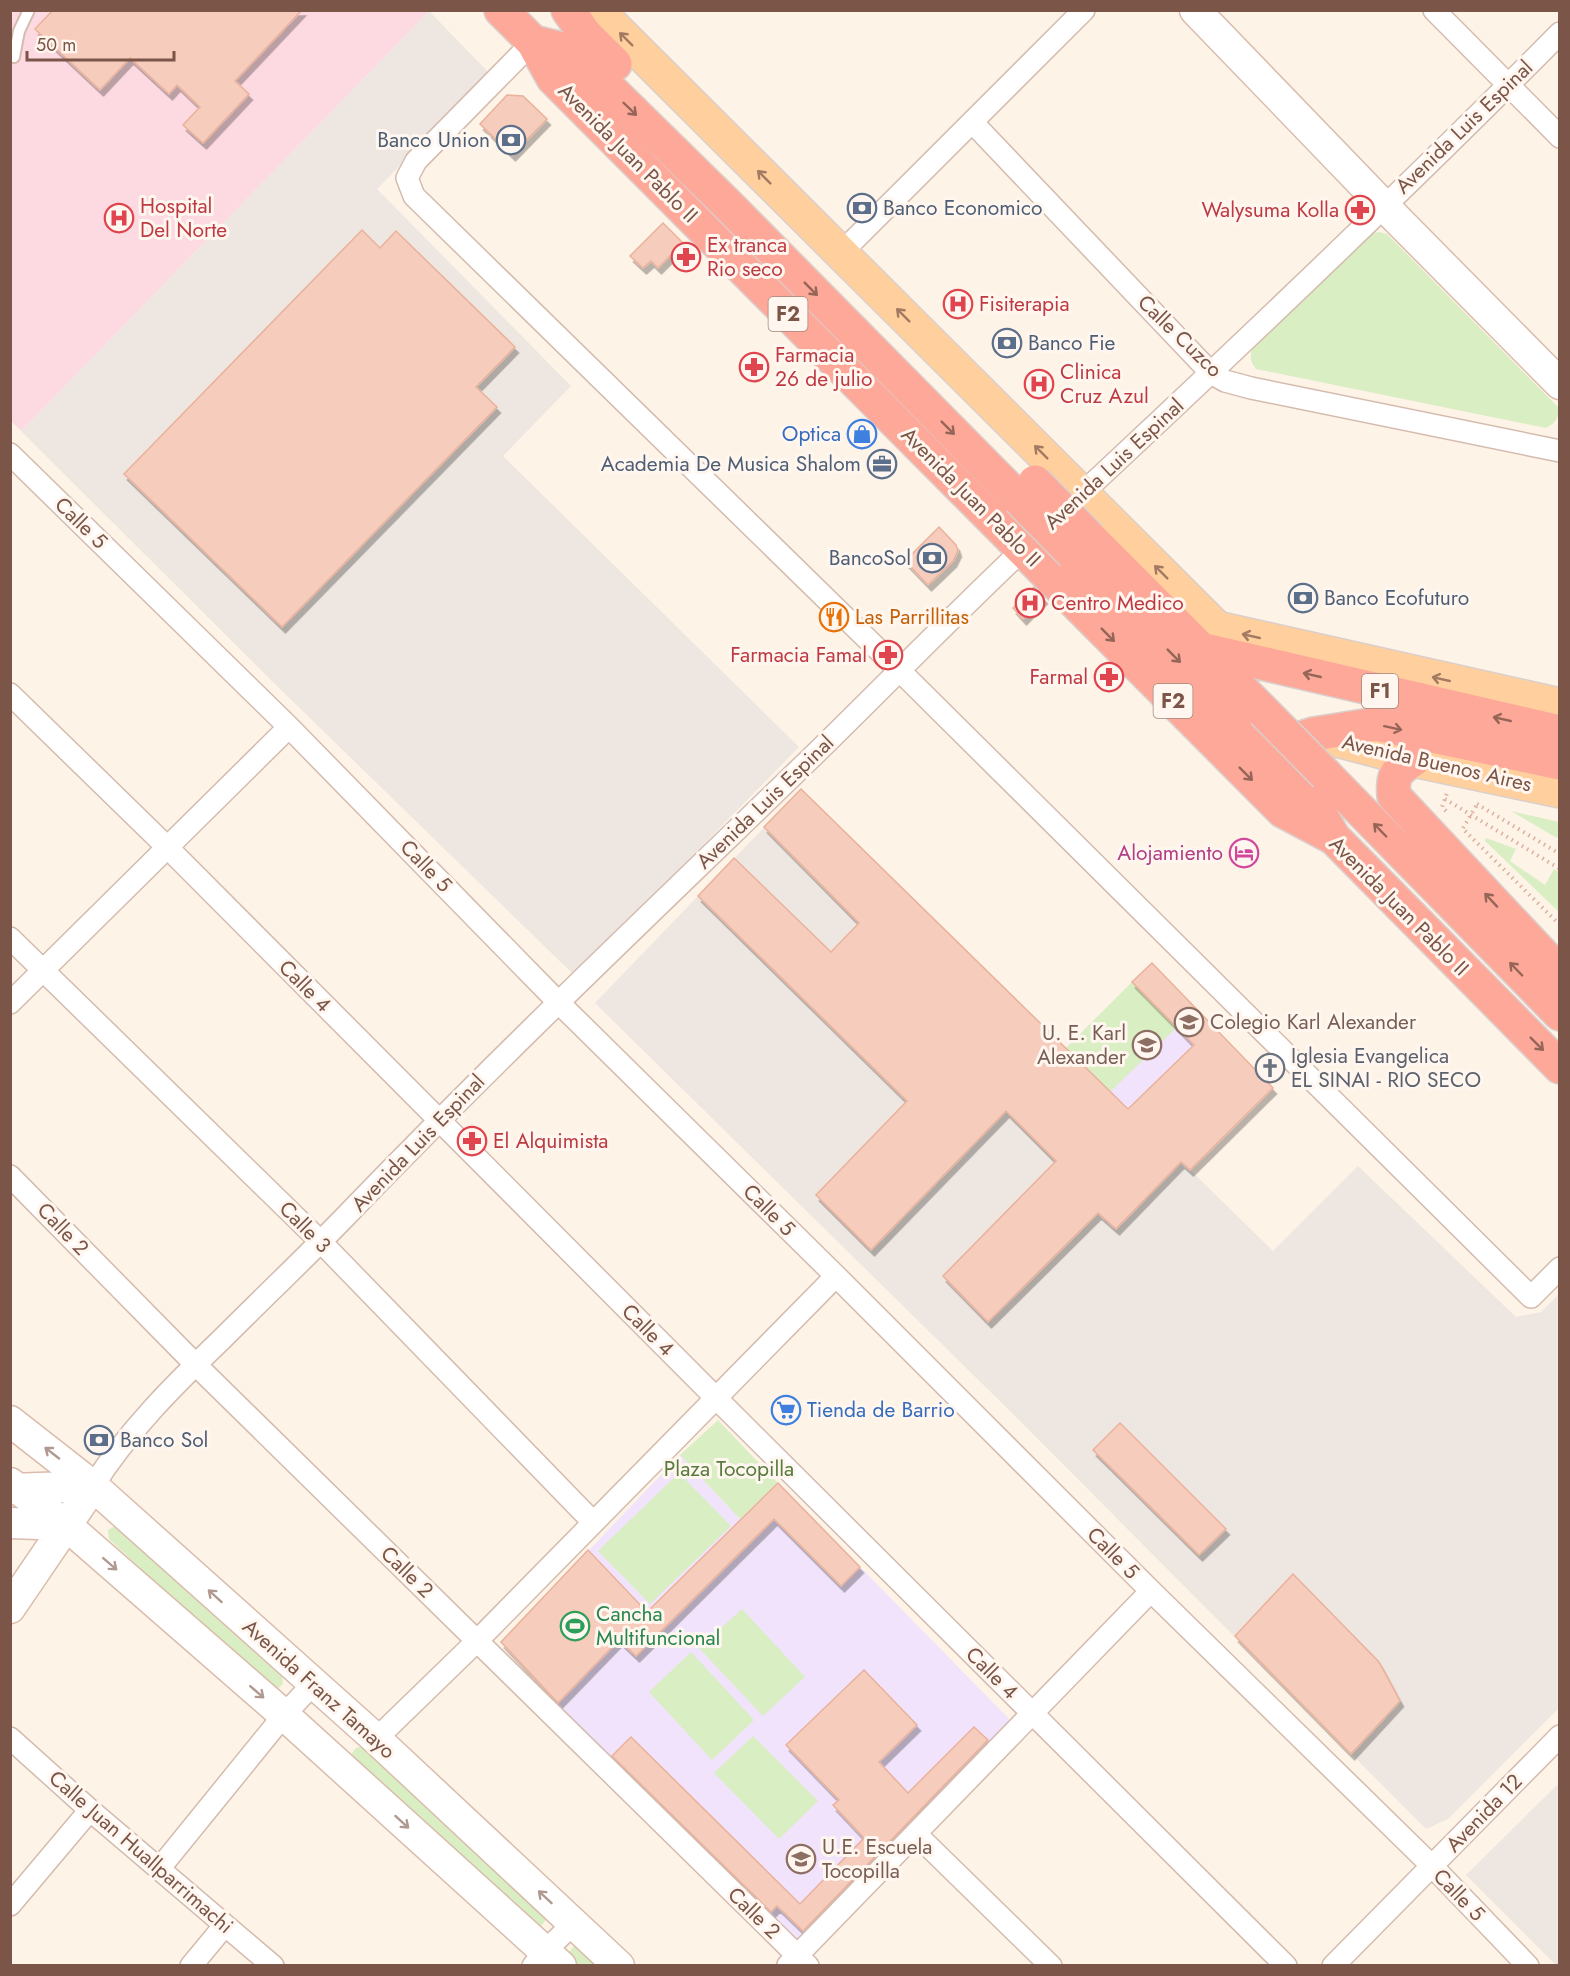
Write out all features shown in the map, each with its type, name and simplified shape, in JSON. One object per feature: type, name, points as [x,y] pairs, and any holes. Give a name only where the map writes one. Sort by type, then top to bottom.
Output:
[{"type":"highway","name":"Avenida Juan Pablo II","points":[[501,10],[533,42],[553,78],[1283,811],[1334,838],[1560,1067]]},
{"type":"highway","name":"Avenida Juan Pablo II","points":[[568,10],[585,34],[1082,546],[1209,639],[1263,711],[1560,1014]]},
{"type":"highway","name":"F2","points":[[533,42],[571,51],[1027,491]]},
{"type":"highway","name":"F2","points":[[1082,546],[1306,790],[1334,838]]},
{"type":"highway","name":"F1","points":[[1209,639],[1560,732]]},
{"type":"highway","name":"Avenida Buenos Aires","points":[[1266,748],[1314,734],[1376,724],[1560,763]]},
{"type":"highway","points":[[1413,760],[1400,769],[1392,782],[1394,796],[1560,973]]},
{"type":"main road","name":"Avenida Juan Pablo II","points":[[593,10],[602,15],[1082,494],[1209,639]]},
{"type":"main road","points":[[1195,10],[1560,384]]},
{"type":"main road","points":[[1209,639],[1560,705]]},
{"type":"main road","name":"Avenida Buenos Aires","points":[[1314,734],[1413,760],[1560,791]]},
{"type":"main road","name":"Avenida Franz Tamayo","points":[[10,1421],[93,1486],[376,1739],[619,1965]]},
{"type":"main road","points":[[13,1487],[93,1486]]},
{"type":"main road","name":"Avenida Luis Espinal","points":[[10,1608],[93,1486]]},
{"type":"main road","name":"Avenida Franz Tamayo","points":[[13,1487],[66,1525],[284,1715],[546,1961]]},
{"type":"main road","points":[[10,1523],[66,1525]]},
{"type":"street","points":[[841,253],[1084,10]]},
{"type":"street","points":[[1434,10],[1560,137]]},
{"type":"street","name":"Avenida Luis Espinal","points":[[93,1486],[113,1455],[132,1432],[195,1364],[321,1242],[558,1002],[1023,549],[1211,373],[1560,33]]},
{"type":"street","points":[[533,42],[416,160],[407,178],[414,196],[900,671],[1531,1297],[1560,1268]]},
{"type":"street","name":"Calle Cuzco","points":[[973,123],[1211,373],[1225,381],[1560,452]]},
{"type":"street","name":"Calle 5","points":[[10,454],[289,727],[558,1002],[1151,1591],[1432,1866],[1528,1965]]},
{"type":"street","name":"Calle 4","points":[[10,694],[1286,1965]]},
{"type":"street","points":[[10,1003],[289,727]]},
{"type":"street","name":"Calle 3","points":[[10,938],[321,1242],[592,1522]]},
{"type":"street","name":"Calle 2","points":[[10,1176],[195,1364],[477,1641],[798,1962]]},
{"type":"street","points":[[376,1739],[477,1641],[836,1276]]},
{"type":"street","points":[[798,1962],[916,1834],[1151,1591]]},
{"type":"street","points":[[159,1869],[284,1715],[313,1684]]},
{"type":"street","name":"Avenida 12","points":[[1333,1965],[1560,1736]]},
{"type":"street","name":"Calle Juan Huallparrimachi","points":[[10,1738],[159,1869],[273,1965]]},
{"type":"street","points":[[10,1905],[90,1809]]},
{"type":"street","points":[[916,1834],[1051,1965]]},
{"type":"street","points":[[546,1961],[574,1923]]},
{"type":"street","points":[[191,1965],[225,1925]]},
{"type":"lane","points":[[14,57],[19,31],[29,10]]},
{"type":"path","points":[[1448,789],[1442,807],[1449,814]]},
{"type":"path","points":[[1463,828],[1482,795]]},
{"type":"path","points":[[1445,799],[1560,869]]},
{"type":"path","points":[[1477,804],[1560,854]]},
{"type":"path","points":[[1456,821],[1560,925]]},
{"type":"shaded area","name":"Hospital Del Norte","points":[[428,10],[21,431],[11,421],[10,15],[15,11]]},
{"type":"shaded area","points":[[429,11],[490,74],[377,189],[571,386],[503,456],[799,747],[575,976],[277,686],[21,431]]},
{"type":"shaded area","points":[[801,789],[1273,1251],[1358,1166],[1516,1317],[1541,1312],[1559,1294],[1559,1708],[1448,1819],[1426,1829],[1013,1414],[595,1003]]},
{"type":"shaded area","name":"U. E. Karl Alexander","points":[[1152,963],[1228,1042],[1144,1124],[1066,1048]]},
{"type":"shaded area","points":[[680,1455],[740,1519],[778,1483],[1012,1722],[802,1940],[793,1940],[557,1704],[501,1642]]},
{"type":"shaded area","points":[[1559,1783],[1560,1965],[1557,1966],[1466,1875]]},
{"type":"green space","points":[[1379,232],[1387,234],[1558,407],[1558,414],[1554,422],[1546,428],[1256,369],[1251,359],[1252,348],[1369,234]]},
{"type":"green space","points":[[1511,811],[1559,822],[1557,838]]},
{"type":"green space","points":[[1486,838],[1516,849],[1510,861],[1545,885],[1554,869],[1559,872],[1559,911],[1485,841]]},
{"type":"green space","points":[[1132,982],[1177,1027],[1110,1092],[1066,1048]]},
{"type":"green space","name":"Plaza Tocopilla","points":[[718,1420],[778,1483],[740,1519],[680,1455]]},
{"type":"green space","points":[[679,1473],[731,1526],[650,1604],[598,1551]]},
{"type":"green space","points":[[115,1526],[282,1677],[283,1684],[276,1690],[270,1689],[109,1539],[108,1530]]},
{"type":"green space","points":[[742,1609],[805,1677],[763,1716],[699,1648]]},
{"type":"green space","points":[[691,1652],[754,1720],[712,1760],[649,1692]]},
{"type":"green space","points":[[753,1736],[818,1801],[779,1839],[714,1773]]},
{"type":"green space","points":[[359,1747],[367,1748],[546,1917],[543,1924],[537,1927],[352,1760],[352,1753]]},
{"type":"green space","points":[[575,1945],[600,1965],[574,1965],[567,1954]]},
{"type":"building","points":[[53,10],[302,10],[235,81],[249,94],[203,143],[183,125],[200,107],[177,85],[169,94],[130,58],[100,90],[35,29]]},
{"type":"building","name":"Banco Union","points":[[507,95],[523,96],[547,119],[512,155],[480,124]]},
{"type":"building","points":[[663,223],[683,243],[658,268],[651,261],[643,268],[630,256]]},
{"type":"building","points":[[362,230],[380,248],[396,231],[515,347],[476,387],[497,407],[282,627],[124,474]]},
{"type":"building","name":"BancoSol","points":[[939,527],[956,545],[958,551],[953,561],[928,585],[905,561]]},
{"type":"building","points":[[1034,587],[1044,598],[1023,619],[1013,608]]},
{"type":"building","points":[[801,789],[1128,1109],[1194,1045],[1132,982],[1152,963],[1273,1088],[1190,1170],[1181,1162],[1116,1229],[1098,1213],[988,1322],[943,1276],[1056,1161],[1006,1111],[871,1250],[816,1195],[907,1101],[698,896],[734,858],[831,952],[859,923],[764,827]]},
{"type":"building","points":[[1120,1423],[1226,1529],[1199,1555],[1093,1450]]},
{"type":"building","points":[[778,1483],[860,1567],[841,1586],[774,1519],[636,1656],[619,1640],[558,1703],[501,1642],[588,1550],[647,1612]]},
{"type":"building","points":[[1293,1574],[1379,1662],[1400,1701],[1351,1754],[1235,1636]]},
{"type":"building","points":[[864,1670],[917,1725],[879,1762],[908,1793],[974,1727],[988,1740],[803,1931],[777,1906],[771,1912],[612,1756],[631,1737],[800,1904],[864,1838],[833,1805],[839,1800],[786,1745]]},
{"type":"place","name":"Banco Union","points":[[511,140]]},
{"type":"place","name":"Banco Economico","points":[[862,208]]},
{"type":"place","name":"Walysuma Kolla","points":[[1360,210]]},
{"type":"place","name":"Hospital Del Norte","points":[[119,218]]},
{"type":"place","name":"Ex tranca Rio seco","points":[[686,257]]},
{"type":"place","name":"Fisiterapia","points":[[958,304]]},
{"type":"place","name":"Banco Fie","points":[[1007,343]]},
{"type":"place","name":"Farmacia 26 de julio","points":[[754,367]]},
{"type":"place","name":"Clinica Cruz Azul","points":[[1039,384]]},
{"type":"place","name":"Optica","points":[[862,434]]},
{"type":"place","name":"Academia De Musica Shalom","points":[[882,464]]},
{"type":"place","name":"BancoSol","points":[[932,558]]},
{"type":"place","name":"Banco Ecofuturo","points":[[1303,598]]},
{"type":"place","name":"Centro Medico","points":[[1030,603]]},
{"type":"place","name":"Las Parrillitas","points":[[834,617]]},
{"type":"place","name":"Farmacia Famal","points":[[888,655]]},
{"type":"place","name":"Farmal","points":[[1109,677]]},
{"type":"place","name":"Alojamiento","points":[[1244,853]]},
{"type":"place","name":"Colegio Karl Alexander","points":[[1189,1022]]},
{"type":"place","name":"U. E. Karl Alexander","points":[[1147,1045]]},
{"type":"place","name":"Iglesia Evangelica EL SINAI - RIO SECO","points":[[1270,1068]]},
{"type":"place","name":"El Alquimista","points":[[472,1141]]},
{"type":"place","name":"Tienda de Barrio","points":[[786,1410]]},
{"type":"place","name":"Banco Sol","points":[[99,1440]]},
{"type":"place","name":"Cancha Multifuncional","points":[[575,1626]]},
{"type":"place","name":"U.E. Escuela Tocopilla","points":[[801,1859]]}]
